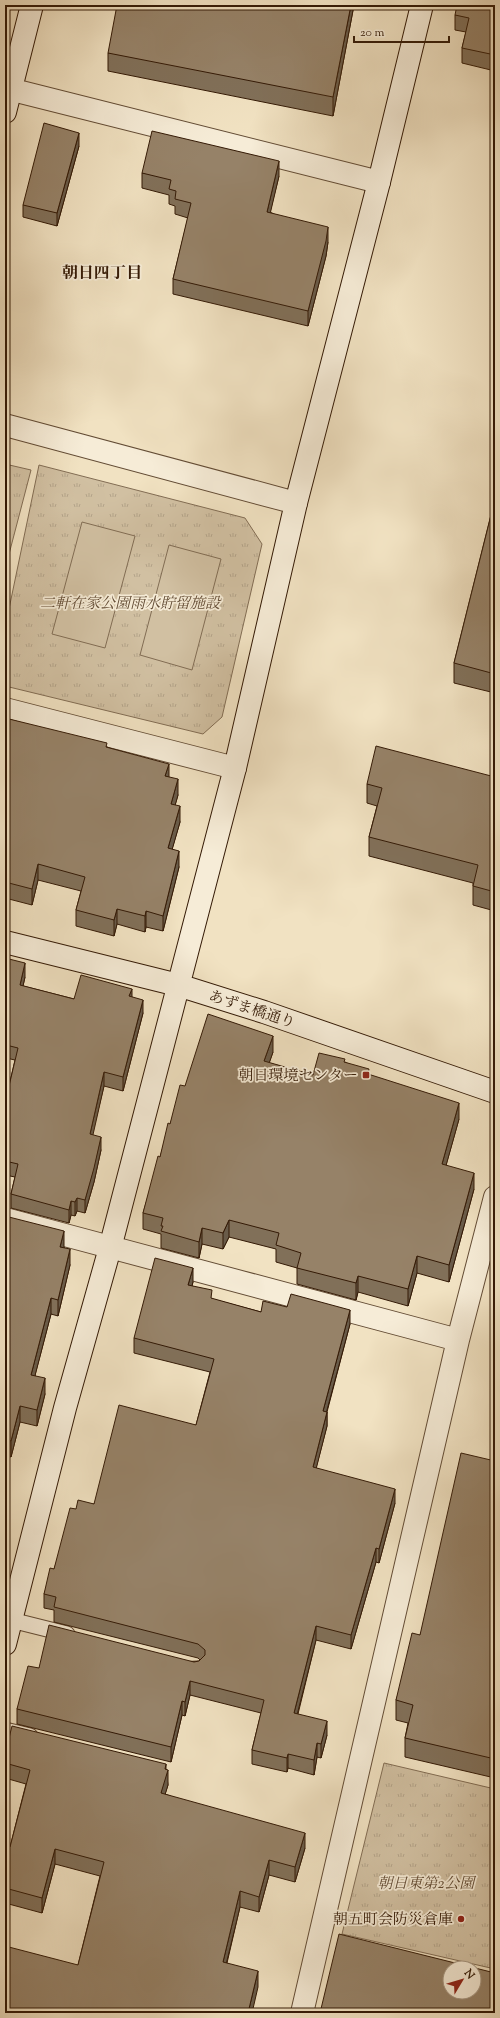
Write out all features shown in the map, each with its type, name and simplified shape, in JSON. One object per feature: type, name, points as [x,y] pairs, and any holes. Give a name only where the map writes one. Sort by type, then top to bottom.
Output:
[{"type":"street","points":[[5,112],[8,89],[32,5]]},
{"type":"street","points":[[5,1644],[65,1408],[110,1248],[235,768],[296,503],[379,182],[422,5]]},
{"type":"street","points":[[8,89],[379,182]]},
{"type":"street","points":[[5,425],[296,503]]},
{"type":"street","points":[[5,709],[235,768]]},
{"type":"street","name":"あずま橋通り","points":[[5,942],[178,985],[264,1012],[495,1092]]},
{"type":"street","points":[[302,2013],[458,1340],[495,1197]]},
{"type":"street","points":[[5,1219],[458,1340]]},
{"type":"lane","points":[[11,1620],[80,1637]]},
{"type":"lane","points":[[5,1730],[43,1739]]},
{"type":"green space","points":[[5,464],[31,470],[8,558],[5,557]]},
{"type":"green space","name":"二軒在家公園雨水貯留施設","points":[[39,465],[245,518],[262,544],[222,717],[203,734],[5,686],[5,628]]},
{"type":"green space","points":[[82,522],[135,536],[105,648],[52,634]]},
{"type":"green space","points":[[169,545],[221,559],[192,670],[140,655]]},
{"type":"green space","name":"朝日東第2公園","points":[[384,1763],[495,1789],[495,1969],[482,1966],[482,1960],[456,1960],[342,1934]]},
{"type":"building","points":[[117,5],[351,5],[333,97],[108,53]]},
{"type":"building","points":[[457,5],[495,5],[495,55],[462,48],[469,18],[455,15]]},
{"type":"building","points":[[44,123],[79,133],[57,213],[23,205]]},
{"type":"building","points":[[152,131],[279,161],[267,212],[328,227],[326,241],[308,311],[173,279],[191,203],[175,199],[176,191],[169,189],[171,180],[142,173]]},
{"type":"building","points":[[495,499],[495,674],[454,663]]},
{"type":"building","points":[[5,718],[107,743],[106,747],[169,764],[165,776],[178,779],[171,804],[180,806],[168,848],[179,851],[163,916],[146,911],[145,916],[117,909],[114,920],[76,910],[85,877],[38,864],[32,889],[5,882]]},
{"type":"building","points":[[376,746],[495,777],[495,892],[473,886],[478,865],[369,837],[382,788],[367,784]]},
{"type":"building","points":[[5,958],[25,963],[20,985],[74,999],[81,975],[132,989],[129,996],[143,1000],[123,1077],[104,1072],[90,1134],[101,1137],[94,1168],[85,1200],[77,1198],[75,1202],[71,1201],[69,1210],[11,1194],[18,1164],[5,1161],[5,1103],[18,1048],[6,1045],[8,1037],[5,1037]]},
{"type":"building","points":[[208,1014],[273,1036],[264,1061],[313,1075],[319,1053],[345,1059],[344,1062],[369,1069],[368,1074],[459,1103],[442,1164],[474,1173],[449,1265],[417,1256],[408,1289],[358,1276],[356,1283],[297,1268],[301,1253],[276,1245],[279,1233],[229,1220],[223,1233],[202,1228],[199,1242],[161,1231],[163,1226],[161,1226],[163,1218],[143,1213],[158,1156],[160,1157],[168,1123],[170,1124],[180,1085],[185,1086]]},
{"type":"building","points":[[5,1216],[64,1231],[60,1247],[70,1249],[58,1300],[51,1298],[31,1375],[45,1378],[37,1410],[20,1406],[11,1441],[5,1439]]},
{"type":"building","points":[[155,1258],[193,1268],[188,1285],[212,1290],[211,1298],[261,1312],[263,1301],[287,1307],[291,1294],[350,1310],[323,1411],[327,1412],[313,1467],[395,1489],[379,1549],[376,1548],[351,1635],[316,1626],[294,1713],[327,1721],[321,1744],[317,1743],[314,1760],[288,1754],[287,1758],[252,1750],[264,1700],[190,1681],[185,1702],[182,1701],[171,1747],[17,1709],[28,1666],[39,1668],[49,1625],[194,1662],[199,1661],[205,1655],[205,1650],[198,1644],[54,1607],[56,1597],[44,1594],[50,1568],[54,1569],[70,1508],[76,1509],[78,1500],[94,1504],[119,1405],[196,1425],[214,1359],[134,1338]]},
{"type":"building","points":[[461,1453],[495,1461],[495,1759],[405,1738],[413,1705],[396,1700],[412,1633],[420,1635]]},
{"type":"building","points":[[12,1726],[166,1764],[165,1769],[168,1770],[161,1793],[305,1833],[295,1867],[269,1860],[259,1897],[240,1891],[223,1962],[258,1971],[248,2013],[5,2013],[5,1946],[78,1965],[104,1862],[55,1849],[42,1898],[5,1888],[5,1845],[10,1847],[30,1770],[5,1763],[5,1754]]},
{"type":"building","points":[[339,1934],[443,1960],[442,2000],[482,2000],[482,1970],[495,1973],[495,2013],[320,2013]]},
{"type":"place","name":"朝日環境センター","points":[[366,1075]]},
{"type":"place","name":"朝五町会防災倉庫","points":[[461,1919]]},
{"type":"district","name":"朝日四丁目","points":[[102,272]]}]
